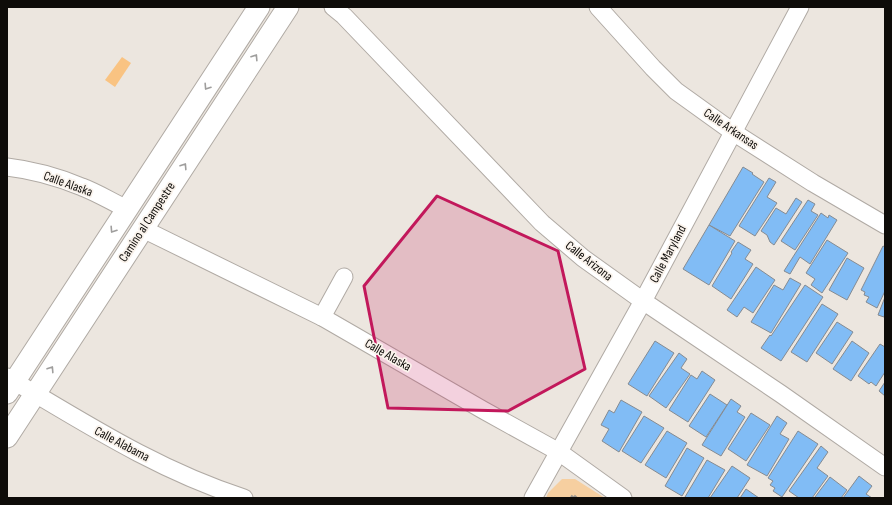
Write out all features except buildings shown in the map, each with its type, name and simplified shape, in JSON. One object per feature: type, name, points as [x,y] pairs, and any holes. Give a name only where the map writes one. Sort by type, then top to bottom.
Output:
[{"type":"street","name":"Camino al Campestre","points":[[9,384],[127,209],[259,7]]},
{"type":"street","name":"Camino al Campestre","points":[[7,436],[288,7]]},
{"type":"street","name":"Calle Arizona","points":[[333,7],[344,16],[542,223],[583,258],[643,301],[781,394],[885,467]]},
{"type":"street","name":"Calle Arkansas","points":[[598,7],[653,68],[676,91],[734,132],[813,183],[885,226]]},
{"type":"street","name":"Calle Maryland","points":[[533,498],[643,301],[800,7]]},
{"type":"street","name":"Calle Alaska","points":[[7,167],[53,176],[84,188],[127,209]]},
{"type":"street","name":"Calle Alaska","points":[[143,228],[322,317],[559,452],[623,498]]},
{"type":"street","points":[[322,317],[344,277]]},
{"type":"street","name":"Calle Alabama","points":[[9,384],[35,394],[133,451],[171,470],[222,491],[244,498]]},
{"type":"path","points":[[571,498],[573,495],[577,498]]},
{"type":"highlighted area","points":[[437,196],[558,251],[585,369],[508,411],[388,408],[364,286]]},
{"type":"shaded area","points":[[122,57],[131,63],[115,87],[105,80]]},
{"type":"shaded area","points":[[562,479],[575,479],[605,498],[546,498],[548,493]]}]
